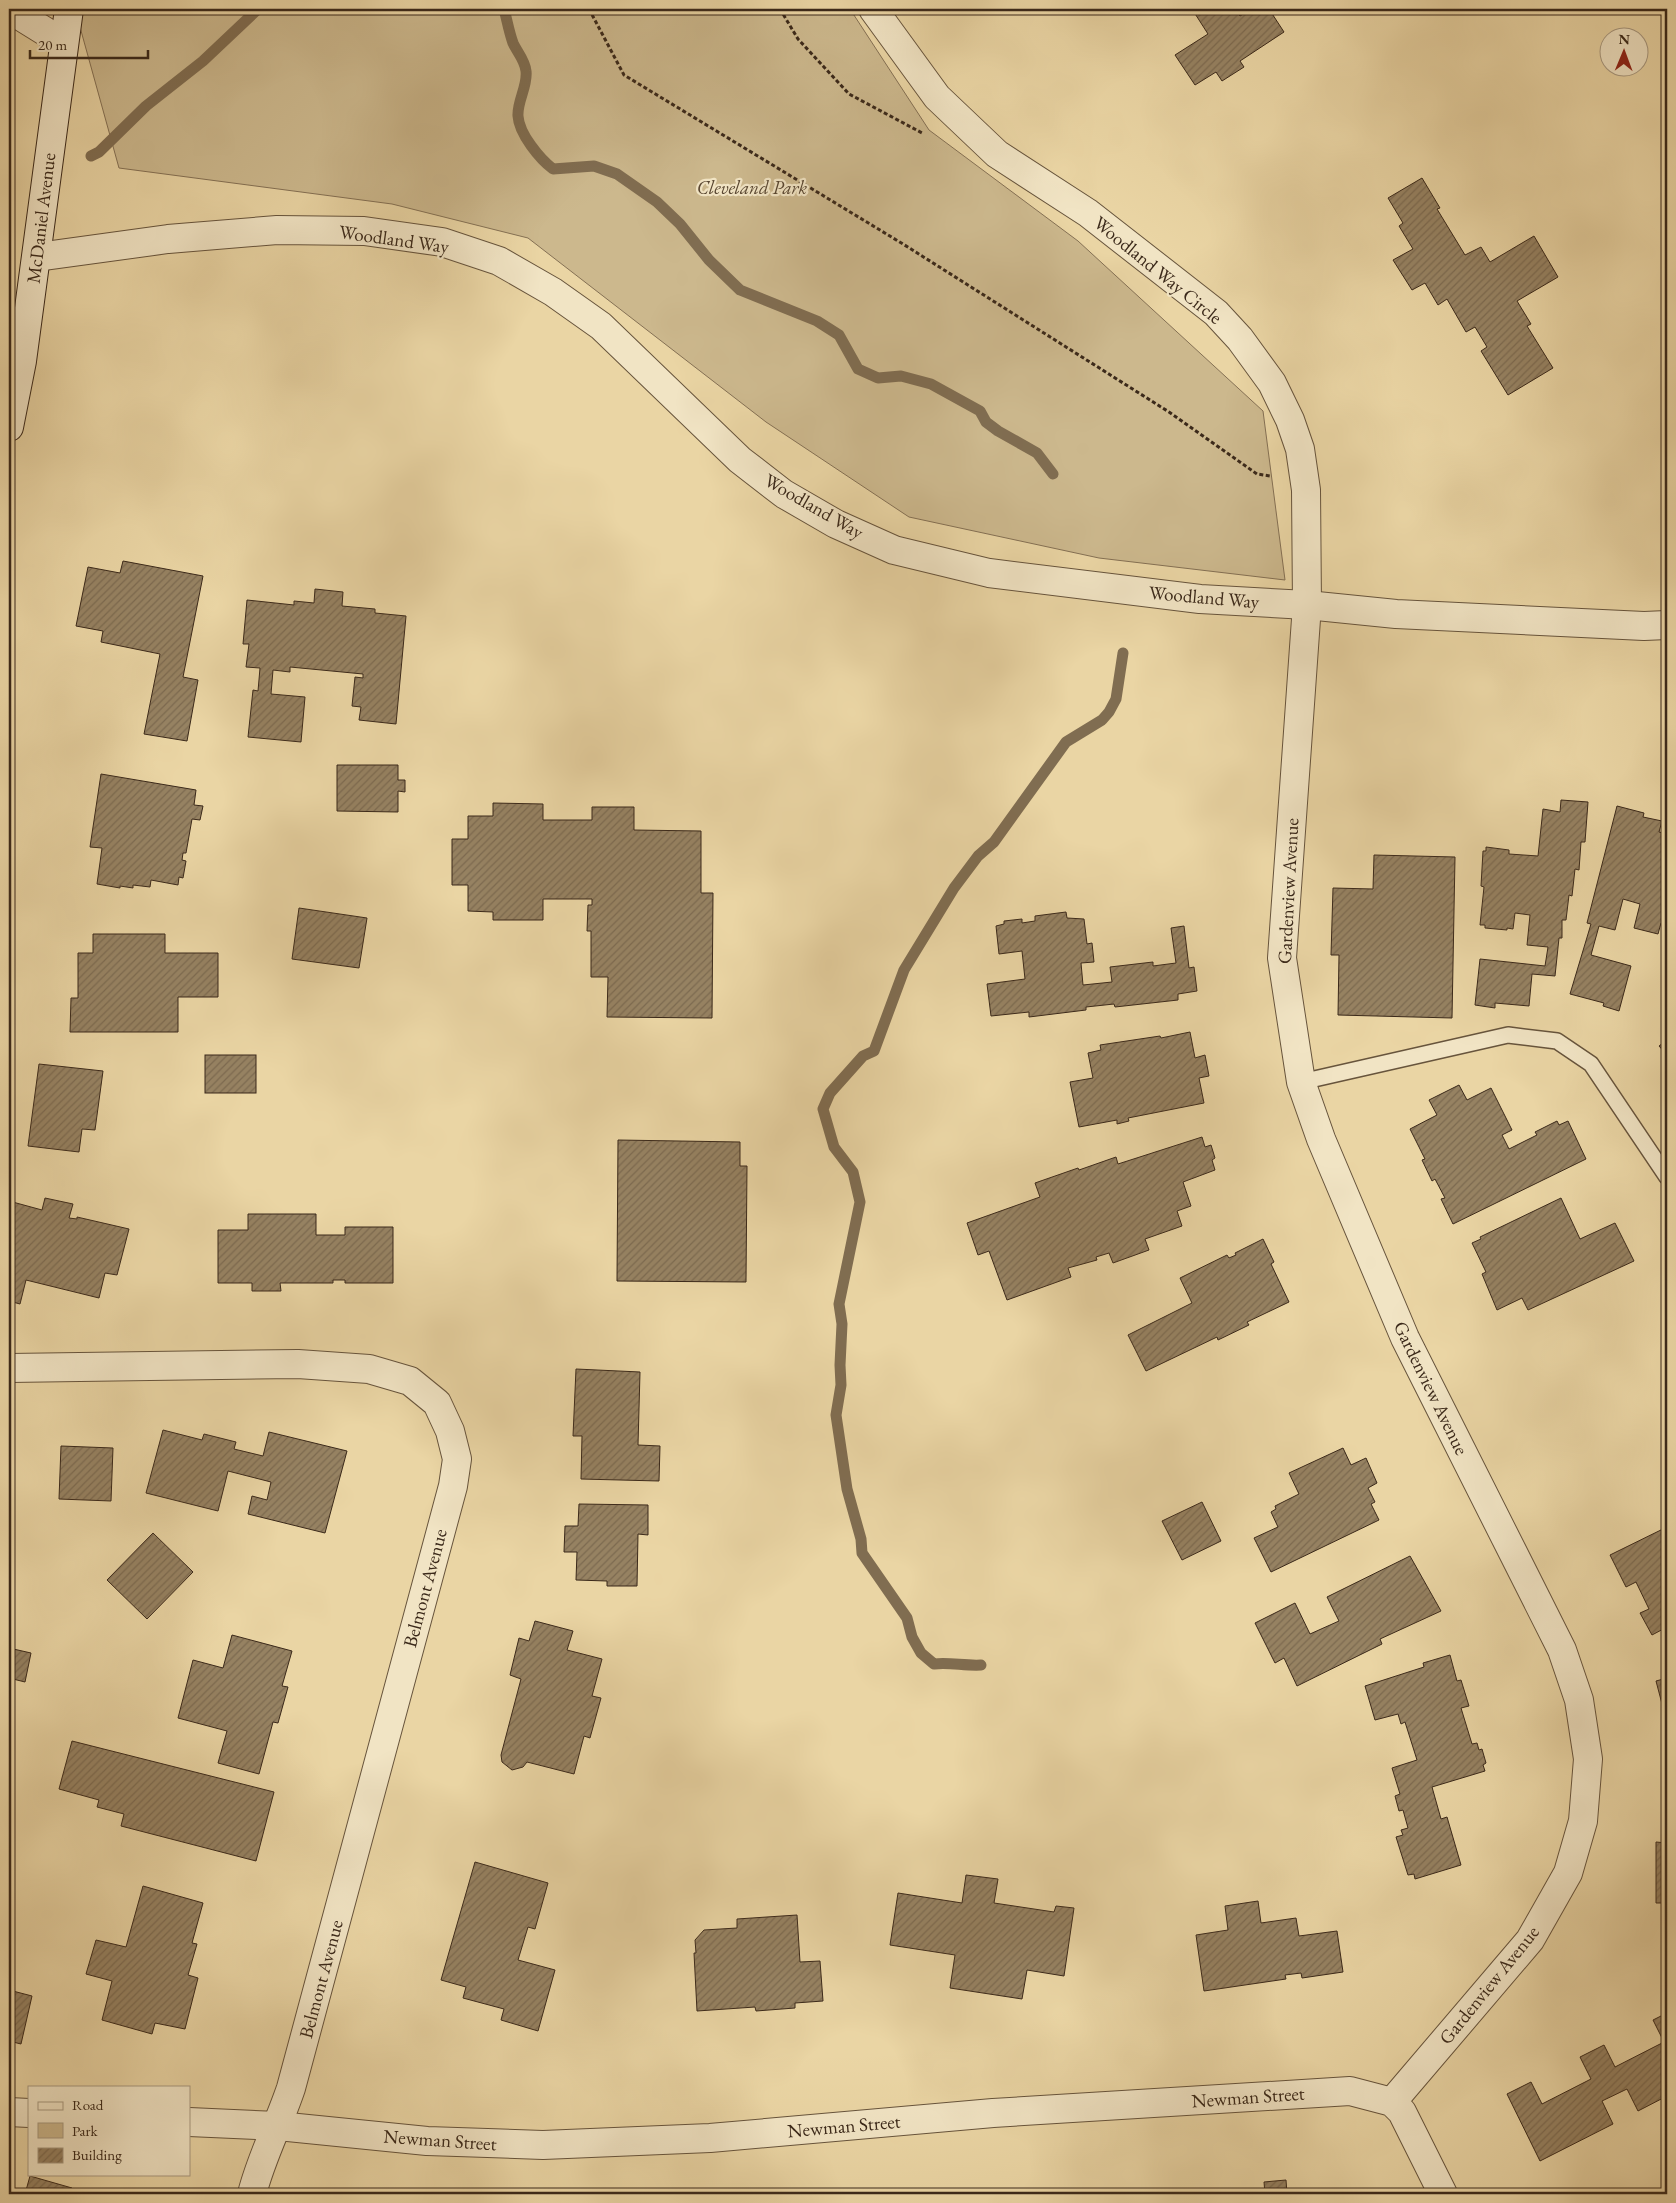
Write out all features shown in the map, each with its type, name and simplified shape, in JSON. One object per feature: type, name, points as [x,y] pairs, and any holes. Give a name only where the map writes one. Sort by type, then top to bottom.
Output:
[{"type":"street","points":[[9,9],[64,43]]},
{"type":"street","name":"McDaniel Avenue","points":[[9,427],[15,362],[37,257],[69,9]]},
{"type":"street","name":"Woodland Way Circle","points":[[874,9],[937,96],[996,154],[1088,213],[1216,313],[1240,339],[1272,383],[1290,420],[1300,449],[1305,481],[1307,605]]},
{"type":"street","name":"Woodland Way","points":[[37,257],[168,239],[277,230],[364,231],[442,242],[499,261],[553,292],[601,326],[740,460],[784,494],[836,524],[894,550],[989,573],[1200,599],[1307,605],[1396,614],[1644,626],[1667,625]]},
{"type":"street","name":"Gardenview Avenue","points":[[1307,605],[1282,958],[1301,1082],[1321,1139],[1405,1338],[1562,1650],[1579,1700],[1588,1759],[1583,1821],[1568,1874],[1530,1940],[1392,2102]]},
{"type":"street","name":"Belmont Avenue","points":[[9,1368],[298,1364],[369,1369],[410,1381],[437,1403],[450,1432],[457,1459],[453,1486],[294,2078],[278,2126],[257,2173],[252,2194]]},
{"type":"street","name":"Newman Street","points":[[190,2122],[278,2126],[427,2141],[543,2145],[710,2138],[993,2113],[1350,2091],[1392,2102]]},
{"type":"street","points":[[1392,2102],[1402,2112],[1444,2194]]},
{"type":"street","points":[[9,2112],[28,2113]]},
{"type":"lane","points":[[1301,1082],[1508,1035],[1557,1041],[1591,1064],[1667,1177]]},
{"type":"path","points":[[589,9],[624,75],[903,244],[1169,412],[1257,474],[1305,481]]},
{"type":"path","points":[[780,9],[798,39],[849,94],[920,133],[979,137]]},
{"type":"green space","name":"Cleveland Park","points":[[75,9],[850,9],[929,130],[1078,241],[1263,411],[1285,580],[1099,558],[909,517],[766,422],[528,238],[392,204],[119,168]]},
{"type":"building","points":[[1192,9],[1235,9],[1240,16],[1251,9],[1269,9],[1284,32],[1240,61],[1244,67],[1222,81],[1216,72],[1195,85],[1175,55],[1208,34]]},
{"type":"building","points":[[1422,178],[1440,208],[1437,209],[1465,255],[1481,247],[1490,262],[1534,236],[1558,277],[1517,301],[1531,324],[1527,326],[1553,368],[1508,395],[1481,351],[1487,347],[1475,327],[1466,332],[1447,299],[1438,305],[1425,283],[1412,290],[1393,260],[1413,249],[1399,226],[1403,223],[1388,198]]},
{"type":"building","points":[[123,561],[203,576],[183,677],[198,680],[187,741],[144,734],[160,654],[101,642],[103,631],[76,626],[88,567],[120,573]]},
{"type":"building","points":[[315,589],[343,592],[342,606],[375,609],[375,613],[406,616],[396,724],[359,720],[361,707],[352,706],[355,677],[363,678],[363,674],[290,667],[290,672],[273,670],[271,694],[305,697],[301,742],[248,737],[253,690],[258,691],[260,668],[246,667],[249,644],[243,644],[247,600],[294,605],[294,601],[314,603]]},
{"type":"building","points":[[337,765],[398,765],[398,780],[405,780],[405,792],[398,791],[398,812],[337,811]]},
{"type":"building","points":[[101,774],[196,790],[194,805],[203,806],[200,820],[192,819],[186,853],[183,853],[182,860],[186,861],[183,878],[179,877],[178,885],[151,880],[150,887],[133,885],[133,888],[120,886],[120,888],[97,884],[102,848],[90,847]]},
{"type":"building","points":[[1561,800],[1588,802],[1585,842],[1581,842],[1579,870],[1575,869],[1572,896],[1569,895],[1566,920],[1562,920],[1562,938],[1559,938],[1555,976],[1532,974],[1529,1006],[1495,1003],[1495,1008],[1475,1005],[1480,959],[1545,966],[1548,947],[1527,945],[1530,915],[1515,913],[1513,929],[1485,928],[1485,925],[1480,925],[1484,887],[1481,886],[1483,851],[1486,851],[1486,847],[1509,850],[1509,854],[1538,856],[1543,809],[1560,812]]},
{"type":"building","points":[[493,803],[543,804],[543,820],[592,820],[592,807],[634,807],[634,830],[701,831],[701,893],[713,893],[712,1018],[607,1017],[608,977],[591,977],[591,931],[587,931],[588,905],[592,905],[592,899],[543,899],[543,920],[493,920],[493,912],[468,911],[468,885],[452,885],[452,839],[468,839],[468,816],[493,816]]},
{"type":"building","points":[[1617,806],[1644,813],[1643,817],[1662,821],[1659,832],[1667,834],[1667,929],[1661,923],[1658,934],[1634,928],[1640,904],[1623,899],[1615,930],[1599,926],[1591,955],[1631,966],[1619,1011],[1603,1006],[1604,1003],[1570,994],[1591,924],[1587,923]]},
{"type":"building","points":[[1374,855],[1455,857],[1452,1018],[1338,1015],[1339,955],[1331,955],[1333,888],[1373,889]]},
{"type":"building","points":[[299,908],[367,918],[359,968],[292,959]]},
{"type":"building","points":[[1066,912],[1067,918],[1084,919],[1087,944],[1092,943],[1094,962],[1081,963],[1083,985],[1112,982],[1110,967],[1153,962],[1153,966],[1176,963],[1171,928],[1184,926],[1189,968],[1194,967],[1197,991],[1178,994],[1178,1000],[1115,1007],[1114,1004],[1086,1007],[1086,1010],[1029,1017],[1029,1012],[991,1016],[987,984],[1025,979],[1022,951],[999,954],[996,926],[1004,924],[1004,921],[1022,919],[1022,923],[1035,921],[1035,916]]},
{"type":"building","points":[[93,934],[165,934],[165,953],[218,953],[218,997],[178,997],[178,1032],[70,1032],[71,998],[78,998],[78,953],[93,953]]},
{"type":"building","points":[[1190,1032],[1195,1058],[1205,1055],[1209,1076],[1199,1078],[1204,1103],[1128,1118],[1129,1121],[1117,1124],[1117,1120],[1079,1127],[1070,1082],[1093,1078],[1088,1053],[1101,1050],[1100,1045],[1160,1036],[1161,1038]]},
{"type":"building","points":[[1667,1040],[1667,1055],[1659,1046]]},
{"type":"building","points":[[205,1055],[256,1055],[256,1093],[205,1093]]},
{"type":"building","points":[[39,1064],[103,1071],[95,1130],[82,1129],[79,1152],[28,1146]]},
{"type":"building","points":[[1459,1085],[1467,1100],[1491,1088],[1512,1130],[1502,1135],[1509,1149],[1537,1135],[1535,1132],[1557,1121],[1559,1125],[1568,1121],[1586,1159],[1453,1224],[1441,1199],[1445,1198],[1435,1179],[1432,1181],[1422,1160],[1425,1159],[1410,1129],[1437,1115],[1429,1100]]},
{"type":"building","points":[[1202,1137],[1205,1147],[1211,1145],[1215,1158],[1212,1160],[1215,1170],[1183,1182],[1191,1206],[1177,1211],[1182,1226],[1145,1239],[1149,1250],[1113,1263],[1109,1253],[1096,1257],[1097,1260],[1068,1268],[1071,1277],[1007,1300],[989,1251],[978,1255],[967,1223],[1040,1197],[1035,1183],[1116,1157],[1118,1164]]},
{"type":"building","points":[[618,1140],[740,1142],[740,1166],[747,1166],[746,1282],[617,1281]]},
{"type":"building","points":[[45,1198],[73,1204],[69,1218],[77,1219],[77,1217],[129,1229],[117,1275],[105,1273],[99,1298],[26,1280],[20,1304],[9,1301],[9,1201],[42,1210]]},
{"type":"building","points":[[1561,1198],[1580,1239],[1615,1223],[1634,1261],[1528,1310],[1522,1298],[1497,1310],[1482,1274],[1486,1272],[1472,1243],[1481,1239],[1480,1237]]},
{"type":"building","points":[[248,1214],[316,1214],[316,1235],[345,1235],[345,1227],[393,1227],[393,1283],[345,1283],[345,1280],[333,1280],[333,1283],[280,1283],[281,1291],[252,1291],[252,1283],[218,1283],[218,1230],[248,1230]]},
{"type":"building","points":[[1263,1239],[1274,1262],[1271,1264],[1289,1302],[1247,1322],[1249,1325],[1218,1340],[1217,1337],[1146,1371],[1128,1335],[1192,1303],[1180,1278],[1227,1255],[1229,1258],[1236,1255],[1235,1253]]},
{"type":"building","points":[[576,1369],[640,1372],[638,1445],[660,1446],[659,1481],[581,1479],[582,1436],[573,1436]]},
{"type":"building","points":[[163,1430],[202,1440],[204,1434],[236,1442],[234,1449],[263,1456],[269,1432],[347,1451],[325,1533],[248,1514],[252,1496],[267,1500],[271,1482],[228,1471],[218,1511],[146,1493]]},
{"type":"building","points":[[61,1446],[113,1448],[111,1501],[59,1499]]},
{"type":"building","points":[[1343,1448],[1351,1465],[1366,1458],[1377,1483],[1368,1488],[1375,1502],[1371,1504],[1379,1520],[1271,1572],[1254,1538],[1278,1527],[1271,1512],[1276,1509],[1275,1506],[1299,1494],[1289,1473]]},
{"type":"building","points":[[1202,1502],[1221,1541],[1182,1560],[1162,1521]]},
{"type":"building","points":[[579,1504],[648,1505],[648,1535],[638,1534],[637,1586],[607,1586],[607,1581],[576,1580],[577,1552],[564,1552],[565,1526],[578,1526]]},
{"type":"building","points":[[1667,1527],[1667,1627],[1652,1635],[1640,1613],[1649,1609],[1636,1582],[1626,1587],[1610,1555]]},
{"type":"building","points":[[153,1533],[193,1572],[147,1619],[107,1580]]},
{"type":"building","points":[[1410,1556],[1441,1611],[1380,1639],[1382,1644],[1297,1686],[1284,1658],[1275,1663],[1255,1623],[1295,1603],[1310,1634],[1339,1621],[1327,1597]]},
{"type":"building","points":[[535,1621],[573,1631],[567,1650],[602,1659],[592,1696],[601,1698],[590,1738],[584,1736],[574,1774],[527,1762],[523,1767],[512,1770],[502,1762],[501,1755],[521,1679],[510,1675],[519,1638],[529,1641]]},
{"type":"building","points":[[232,1635],[292,1651],[282,1686],[288,1687],[278,1723],[273,1722],[259,1774],[218,1763],[227,1731],[178,1718],[193,1660],[223,1668]]},
{"type":"building","points":[[9,1648],[31,1653],[25,1682],[9,1678]]},
{"type":"building","points":[[1450,1655],[1457,1681],[1461,1680],[1469,1706],[1461,1708],[1472,1744],[1477,1743],[1479,1750],[1482,1749],[1486,1763],[1483,1765],[1485,1771],[1432,1787],[1441,1819],[1447,1817],[1461,1865],[1415,1879],[1414,1874],[1408,1875],[1396,1837],[1403,1835],[1401,1830],[1408,1828],[1403,1810],[1399,1811],[1395,1796],[1400,1794],[1392,1768],[1417,1760],[1405,1722],[1401,1724],[1398,1714],[1375,1720],[1365,1686],[1424,1667],[1423,1663]]},
{"type":"building","points":[[1667,1678],[1667,1723],[1656,1681]]},
{"type":"building","points":[[72,1741],[274,1792],[256,1861],[121,1826],[124,1814],[97,1807],[99,1800],[59,1789]]},
{"type":"building","points":[[1656,1842],[1667,1843],[1667,1903],[1656,1903]]},
{"type":"building","points":[[475,1862],[548,1883],[535,1929],[528,1927],[518,1960],[555,1970],[538,2031],[501,2020],[504,2009],[463,1998],[466,1987],[441,1980]]},
{"type":"building","points":[[966,1875],[998,1879],[994,1903],[1054,1912],[1056,1906],[1074,1908],[1064,1976],[1027,1970],[1022,1999],[950,1988],[955,1955],[890,1945],[898,1893],[962,1903]]},
{"type":"building","points":[[143,1886],[203,1903],[192,1943],[197,1944],[188,1975],[198,1978],[185,2029],[155,2023],[152,2034],[102,2020],[112,1981],[86,1974],[96,1940],[126,1947]]},
{"type":"building","points":[[1258,1901],[1261,1923],[1296,1918],[1299,1936],[1337,1931],[1343,1972],[1302,1978],[1301,1973],[1285,1975],[1286,1979],[1204,1991],[1196,1935],[1228,1930],[1225,1906]]},
{"type":"building","points":[[797,1915],[800,1962],[820,1961],[823,2001],[795,2003],[795,2008],[756,2011],[755,2007],[697,2011],[695,1940],[704,1930],[737,1928],[737,1919]]},
{"type":"building","points":[[9,1990],[32,1996],[21,2044],[9,2041]]},
{"type":"building","points":[[1667,2013],[1667,2096],[1638,2111],[1627,2089],[1602,2101],[1613,2124],[1540,2161],[1507,2094],[1531,2082],[1542,2104],[1591,2079],[1580,2057],[1604,2045],[1615,2067],[1664,2042],[1653,2020]]},
{"type":"building","points":[[30,2176],[72,2188],[70,2194],[25,2194]]},
{"type":"building","points":[[1286,2180],[1287,2194],[1265,2194],[1264,2182]]},
{"type":"waterway","points":[[91,156],[99,152],[146,106],[203,61],[258,9]]},
{"type":"waterway","points":[[504,9],[513,43],[523,60],[526,71],[518,110],[519,123],[531,146],[553,169],[594,166],[617,174],[657,202],[680,224],[709,260],[740,290],[817,321],[839,335],[858,369],[878,378],[901,376],[931,384],[980,411],[986,422],[998,431],[1037,453],[1053,474]]},
{"type":"waterway","points":[[981,1665],[934,1664],[921,1653],[912,1637],[907,1618],[862,1553],[861,1539],[847,1489],[836,1415],[841,1385],[842,1324],[839,1304],[860,1202],[853,1172],[834,1147],[823,1109],[830,1093],[863,1056],[874,1051],[904,970],[954,888],[978,856],[994,842],[1066,742],[1102,720],[1109,712],[1116,699],[1123,653]]}]
